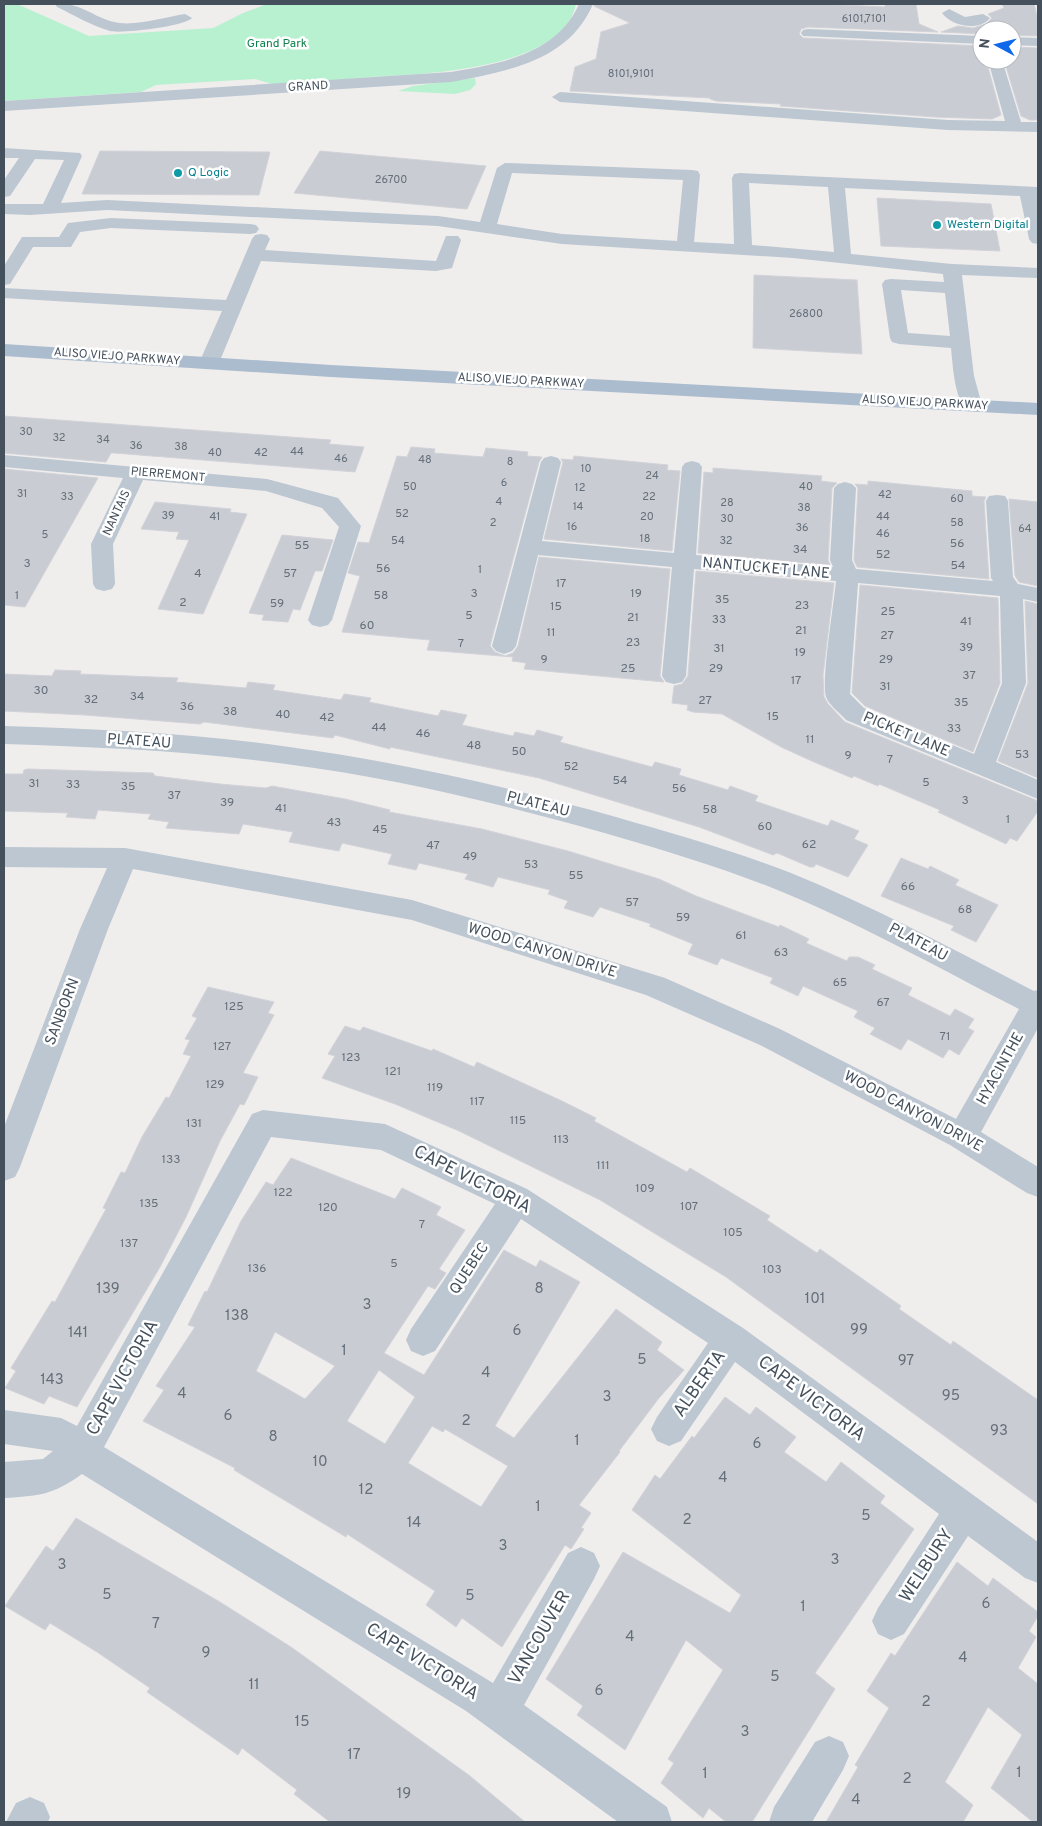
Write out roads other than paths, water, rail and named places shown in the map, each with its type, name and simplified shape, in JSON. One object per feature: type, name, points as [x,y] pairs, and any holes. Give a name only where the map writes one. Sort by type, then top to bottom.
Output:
[{"type":"main road","name":"ALISO VIEJO PARKWAY","points":[[4,350],[331,371],[1038,409]]},
{"type":"street","points":[[62,4],[113,27],[137,26],[185,18]]},
{"type":"street","name":"GRAND","points":[[4,106],[451,77],[516,62],[558,42],[575,28],[586,4]]},
{"type":"street","points":[[979,4],[984,20]]},
{"type":"street","points":[[948,8],[956,19],[964,22],[972,21]]},
{"type":"street","points":[[948,8],[954,39]]},
{"type":"street","points":[[808,33],[972,40]]},
{"type":"street","points":[[1022,41],[1038,42]]},
{"type":"street","points":[[998,70],[1014,126]]},
{"type":"street","points":[[560,97],[948,125],[1038,127]]},
{"type":"street","points":[[4,153],[74,156],[50,208]]},
{"type":"street","points":[[4,192],[30,154]]},
{"type":"street","points":[[487,229],[505,168],[692,175],[686,247]]},
{"type":"street","points":[[742,251],[740,178],[1033,192],[1038,239]]},
{"type":"street","points":[[836,183],[843,258]]},
{"type":"street","points":[[4,209],[107,205],[273,212],[464,224],[562,239],[843,258],[952,269],[1038,273]]},
{"type":"street","points":[[209,363],[255,255],[270,230],[273,212]]},
{"type":"street","points":[[4,280],[28,241],[65,243],[74,227],[79,225],[111,224],[270,230]]},
{"type":"street","points":[[255,255],[436,266],[446,264],[445,240],[464,224]]},
{"type":"street","points":[[952,269],[964,376],[972,405]]},
{"type":"street","points":[[953,288],[891,284],[899,338],[960,343]]},
{"type":"street","points":[[4,293],[234,306]]},
{"type":"street","name":"PIERREMONT","points":[[4,461],[267,484],[330,503],[350,526],[320,620]]},
{"type":"street","points":[[504,646],[551,462]]},
{"type":"street","name":"NANTUCKET LANE","points":[[674,676],[692,467]]},
{"type":"street","name":"NANTAIS","points":[[104,584],[102,544],[136,472]]},
{"type":"street","name":"NANTUCKET LANE","points":[[845,488],[841,560],[848,575]]},
{"type":"street","points":[[982,766],[1014,684],[1011,590],[1002,578],[997,501]]},
{"type":"street","name":"NANTUCKET LANE","points":[[528,547],[1011,590],[1038,595]]},
{"type":"street","name":"PICKET LANE","points":[[848,575],[838,675],[838,696],[854,714],[1038,790]]},
{"type":"street","name":"PLATEAU","points":[[4,734],[75,737],[239,750],[402,774],[550,807],[701,852],[780,880],[880,923],[1038,1004]]},
{"type":"street","name":"WOOD CANYON DRIVE","points":[[4,857],[125,858],[412,910],[655,986],[770,1037],[961,1136],[1038,1183]]},
{"type":"street","name":"SANBORN","points":[[4,1167],[94,929],[125,858]]},
{"type":"street","name":"HYACINTHE","points":[[961,1136],[974,1118],[1038,1004]]},
{"type":"street","name":"CAPE VICTORIA","points":[[4,1480],[48,1476],[81,1453],[264,1123],[385,1137],[516,1199],[731,1339],[1038,1565]]},
{"type":"street","name":"QUEBEC","points":[[423,1340],[516,1199]]},
{"type":"street","name":"ALBERTA","points":[[669,1429],[731,1339]]},
{"type":"street","name":"CAPE VICTORIA","points":[[4,1426],[61,1435],[81,1453],[480,1697],[652,1822]]},
{"type":"street","name":"WELBURY","points":[[891,1620],[963,1511]]},
{"type":"street","name":"VANCOUVER","points":[[499,1711],[581,1566]]},
{"type":"street","points":[[789,1822],[829,1756]]},
{"type":"place","name":"Q Logic","points":[[178,173]]},
{"type":"place","name":"Western Digital","points":[[937,225]]},
{"type":"park label","name":"Grand Park","points":[[277,44]]}]
